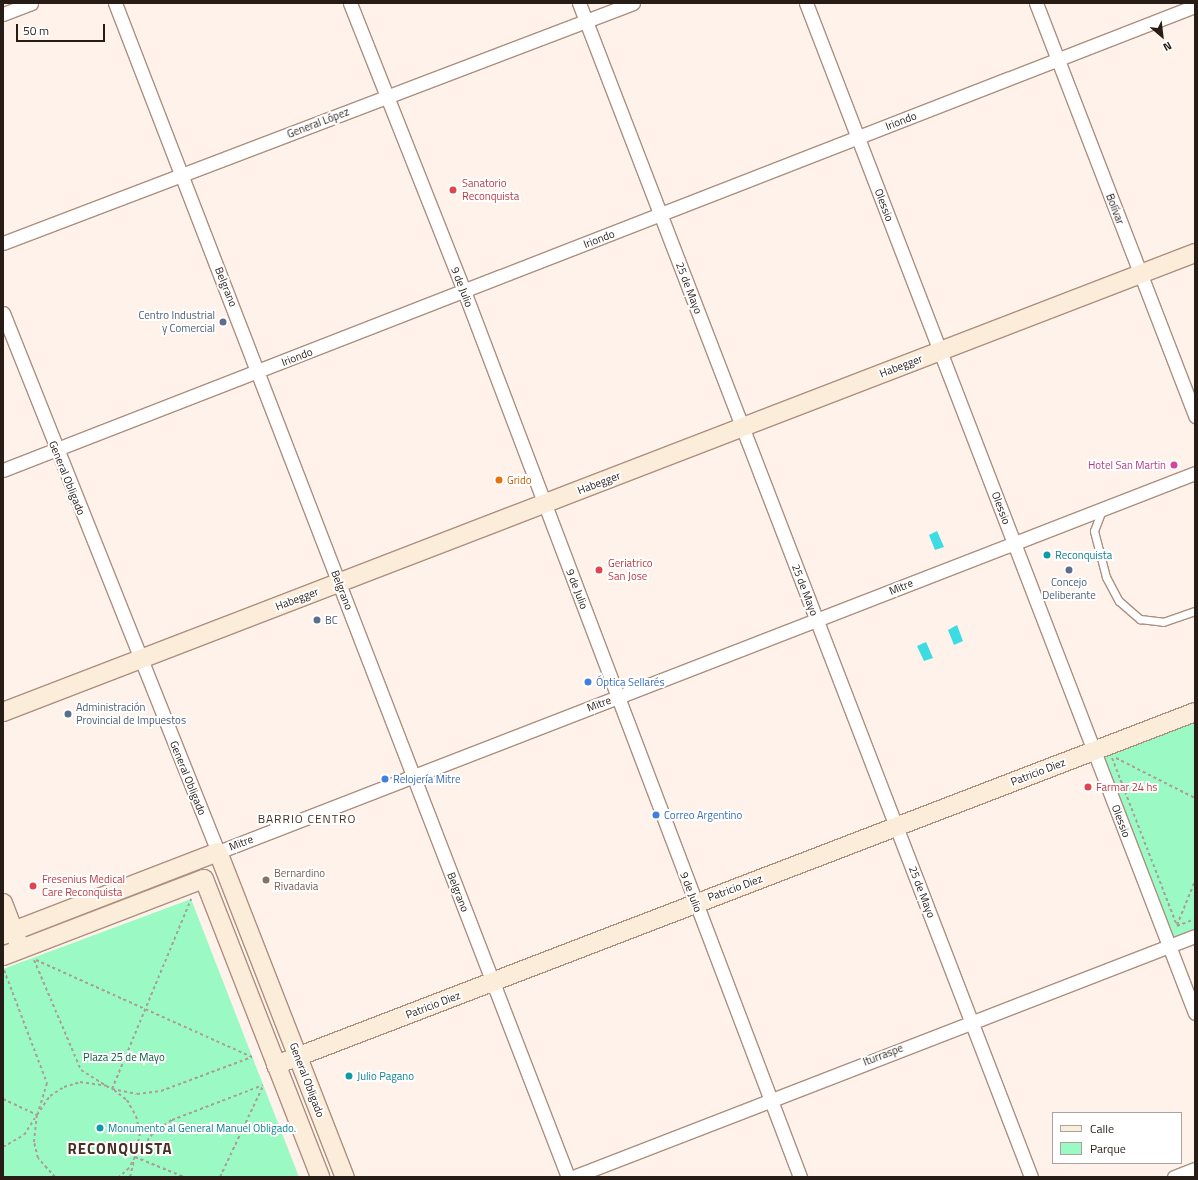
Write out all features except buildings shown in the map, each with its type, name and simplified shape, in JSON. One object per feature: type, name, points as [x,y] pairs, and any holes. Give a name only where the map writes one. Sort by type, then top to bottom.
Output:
[{"type":"main road","name":"Habegger","points":[[3,712],[139,658],[339,583],[1195,253]]},
{"type":"main road","name":"Patricio Diez","points":[[276,1065],[493,983],[695,902],[1102,753],[1195,712]]},
{"type":"main road","name":"Mitre","points":[[8,933],[218,852]]},
{"type":"main road","name":"General Obligado","points":[[218,852],[345,1177]]},
{"type":"main road","points":[[3,956],[204,879],[320,1177]]},
{"type":"main road","points":[[3,903],[8,933],[21,950]]},
{"type":"street","points":[[3,14],[31,3]]},
{"type":"street","name":"Belgrano","points":[[115,3],[181,176],[259,372],[568,1177]]},
{"type":"street","name":"9 de Julio","points":[[350,3],[464,291],[800,1177]]},
{"type":"street","name":"25 de Mayo","points":[[579,3],[1031,1177]]},
{"type":"street","name":"General López","points":[[3,243],[633,3]]},
{"type":"street","name":"Olessio","points":[[806,3],[1014,543],[1102,753],[1169,946],[1195,1013]]},
{"type":"street","name":"Bolívar","points":[[1036,3],[1195,416]]},
{"type":"street","name":"Iriondo","points":[[3,470],[259,372],[1195,6]]},
{"type":"street","name":"General Obligado","points":[[3,313],[55,450],[218,852]]},
{"type":"street","name":"Mitre","points":[[218,852],[817,621],[1195,473]]},
{"type":"street","name":"Iturraspe","points":[[573,1177],[770,1099],[1195,936]]},
{"type":"street","points":[[1174,1177],[1195,1169]]},
{"type":"lane","points":[[1102,510],[1094,531],[1106,577],[1119,601],[1140,619],[1163,622],[1195,612]]},
{"type":"path","points":[[1102,753],[1118,753]]},
{"type":"path","points":[[1102,753],[1195,798]]},
{"type":"path","points":[[1102,753],[1177,926]]},
{"type":"path","points":[[1177,926],[1195,882]]},
{"type":"path","points":[[112,1088],[191,899]]},
{"type":"path","points":[[1177,926],[1195,919]]},
{"type":"path","points":[[3,1147],[24,1135],[50,1096],[64,1087],[80,1082],[97,1083],[112,1088],[137,1094],[161,1091],[252,1057],[32,958],[81,1070],[112,1088],[127,1100],[136,1116],[140,1134],[130,1177]]},
{"type":"path","points":[[4,969],[47,1083],[36,1115],[34,1142],[38,1158],[55,1177]]},
{"type":"path","points":[[118,1177],[129,1168],[135,1157],[154,1132],[172,1120],[263,1085],[220,1177]]},
{"type":"path","points":[[3,1099],[36,1115]]},
{"type":"path","points":[[135,1157],[184,1177]]},
{"type":"green space","points":[[1195,712],[1195,936],[1169,946],[1094,751]]},
{"type":"green space","name":"Plaza 25 de Mayo","points":[[191,899],[299,1177],[3,1177],[3,969]]},
{"type":"water","points":[[937,531],[944,547],[935,550],[929,535]]},
{"type":"water","points":[[957,625],[963,641],[954,645],[948,630]]},
{"type":"water","points":[[926,642],[933,658],[924,661],[917,646]]},
{"type":"place","name":"Sanatorio Reconquista","points":[[453,190]]},
{"type":"place","name":"Centro Industrial y Comercial","points":[[223,322]]},
{"type":"place","name":"Hotel San Martin","points":[[1174,465]]},
{"type":"place","name":"Grido","points":[[499,480]]},
{"type":"place","name":"Reconquista","points":[[1047,555]]},
{"type":"place","name":"Geriatrico San Jose","points":[[599,570]]},
{"type":"place","name":"Concejo Deliberante","points":[[1069,570]]},
{"type":"place","name":"BC","points":[[317,620]]},
{"type":"place","name":"Óptica Sellarés","points":[[588,682]]},
{"type":"place","name":"Administración Provincial de Impuestos","points":[[68,714]]},
{"type":"place","name":"Relojería Mitre","points":[[385,779]]},
{"type":"place","name":"Farmar 24 hs","points":[[1088,787]]},
{"type":"place","name":"Correo Argentino","points":[[656,815]]},
{"type":"place","name":"Bernardino Rivadavia","points":[[266,880]]},
{"type":"place","name":"Fresenius Medical Care Reconquista","points":[[33,886]]},
{"type":"place","name":"Julio Pagano","points":[[349,1076]]},
{"type":"place","name":"Monumento al General Manuel Obligado.","points":[[100,1128]]},
{"type":"district","name":"BARRIO CENTRO","points":[[307,819]]},
{"type":"district","name":"RECONQUISTA","points":[[120,1149]]}]
